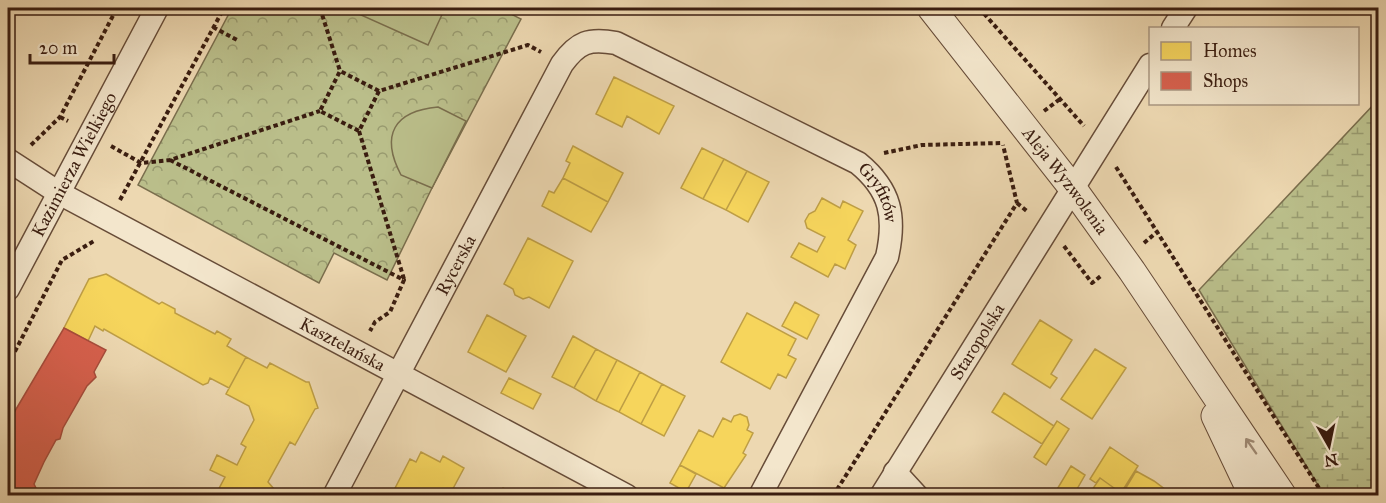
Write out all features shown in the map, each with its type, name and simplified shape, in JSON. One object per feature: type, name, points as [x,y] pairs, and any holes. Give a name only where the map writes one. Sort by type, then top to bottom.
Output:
[{"type":"street","name":"Kazimierza Wielkiego","points":[[8,289],[157,8]]},
{"type":"street","name":"Aleja Wyzwolenia","points":[[931,8],[1074,190],[1132,271],[1283,495]]},
{"type":"street","points":[[1174,27],[1186,8]]},
{"type":"street","name":"Gryfitów","points":[[585,41],[594,39],[616,43],[850,159],[880,183],[889,203],[891,240],[887,257],[760,495]]},
{"type":"street","name":"Rycerska","points":[[333,495],[562,64],[573,49],[585,41]]},
{"type":"street","name":"Staropolska","points":[[881,495],[1046,228],[1074,190],[1149,67]]},
{"type":"street","name":"Kasztelańska","points":[[13,164],[59,193],[627,495]]},
{"type":"street","name":"Aleja Wyzwolenia","points":[[1190,360],[1253,495]]},
{"type":"street","points":[[895,472],[917,495]]},
{"type":"path","points":[[13,164],[60,117],[117,8]]},
{"type":"path","points":[[8,365],[62,260],[99,238],[224,8]]},
{"type":"path","points":[[320,8],[340,71],[379,92]]},
{"type":"path","points":[[979,8],[1101,144],[1324,495]]},
{"type":"path","points":[[213,27],[237,40]]},
{"type":"path","points":[[358,353],[375,322],[390,312],[404,280],[359,131],[379,92],[528,45],[562,64]]},
{"type":"path","points":[[320,111],[340,71]]},
{"type":"path","points":[[850,159],[922,145],[1002,143],[1060,99]]},
{"type":"path","points":[[60,117],[141,163],[170,160],[320,111],[359,131]]},
{"type":"path","points":[[833,495],[1017,203],[1002,143]]},
{"type":"path","points":[[170,160],[404,280]]},
{"type":"green space","points":[[232,8],[499,8],[521,19],[432,188],[387,280],[334,253],[319,283],[138,185]]},
{"type":"green space","points":[[354,8],[445,8],[428,45],[352,11]]},
{"type":"green space","points":[[1378,100],[1378,495],[1324,495],[1199,290]]},
{"type":"green space","points":[[438,107],[466,121],[432,188],[401,175],[395,161],[392,137],[401,120],[423,109]]},
{"type":"building: Homes","points":[[614,77],[674,106],[659,134],[627,116],[622,127],[596,114]]},
{"type":"building: Homes","points":[[573,146],[623,173],[608,202],[563,178],[570,163],[566,161]]},
{"type":"building: Homes","points":[[702,148],[724,159],[703,199],[681,188]]},
{"type":"building: Homes","points":[[724,159],[747,171],[726,210],[703,199]]},
{"type":"building: Homes","points":[[747,171],[769,182],[748,222],[726,210]]},
{"type":"building: Homes","points":[[563,178],[608,202],[591,232],[542,206],[549,191],[554,193]]},
{"type":"building: Homes","points":[[822,198],[840,208],[843,201],[863,211],[848,240],[856,245],[845,269],[835,264],[828,277],[791,257],[799,243],[817,252],[825,237],[807,228],[805,221],[809,214],[815,211]]},
{"type":"building: Homes","points":[[528,238],[573,261],[549,308],[529,297],[523,299],[515,295],[513,289],[504,284]]},
{"type":"building: Homes","points":[[106,274],[159,304],[162,302],[175,309],[175,313],[215,334],[217,331],[231,339],[227,346],[246,357],[229,388],[210,378],[208,383],[203,385],[104,329],[103,331],[95,326],[88,341],[64,328],[89,279]]},
{"type":"building: Homes","points":[[795,302],[819,315],[807,339],[782,326]]},
{"type":"building: Homes","points":[[747,313],[796,339],[788,355],[796,359],[786,378],[778,374],[770,389],[721,362]]},
{"type":"building: Homes","points":[[487,315],[526,336],[506,372],[468,352]]},
{"type":"building: Homes","points":[[1040,320],[1072,340],[1051,374],[1057,378],[1050,388],[1012,364]]},
{"type":"building: Homes","points":[[573,336],[596,349],[574,388],[552,377]]},
{"type":"building: Homes","points":[[596,349],[617,360],[596,401],[574,388]]},
{"type":"building: Homes","points":[[1095,349],[1126,368],[1092,419],[1061,399]]},
{"type":"building: Homes","points":[[246,357],[267,368],[270,363],[309,382],[318,408],[315,409],[295,445],[290,442],[268,482],[274,489],[271,496],[215,496],[225,477],[210,470],[217,455],[237,465],[246,447],[241,444],[254,420],[249,406],[226,394]]},
{"type":"building: Homes","points":[[617,360],[640,372],[619,412],[596,401]]},
{"type":"building: Homes","points":[[640,372],[662,384],[641,424],[619,412]]},
{"type":"building: Homes","points":[[509,378],[541,394],[533,409],[501,393]]},
{"type":"building: Homes","points":[[662,384],[685,396],[664,436],[641,424]]},
{"type":"building: Homes","points":[[1004,393],[1054,426],[1042,444],[992,412]]},
{"type":"building: Homes","points":[[740,414],[747,417],[749,425],[747,430],[753,433],[743,453],[746,455],[724,488],[680,465],[699,430],[713,437],[723,418],[731,422],[734,416]]},
{"type":"building: Homes","points":[[1057,421],[1069,429],[1046,465],[1034,457]]},
{"type":"building: Homes","points":[[1110,447],[1138,466],[1121,493],[1100,478],[1096,483],[1090,479]]},
{"type":"building: Homes","points":[[421,452],[440,462],[443,456],[464,468],[449,496],[391,496],[410,459],[416,462]]},
{"type":"building: Homes","points":[[680,465],[696,474],[686,492],[670,483]]},
{"type":"building: Homes","points":[[1071,466],[1085,475],[1073,496],[1053,496]]},
{"type":"building: Homes","points":[[1136,471],[1154,481],[1174,496],[1121,496]]},
{"type":"building: Homes","points":[[1100,478],[1121,493],[1120,496],[1088,496]]},
{"type":"building: Homes","points":[[503,488],[518,496],[499,496]]},
{"type":"building: Shops","points":[[64,328],[106,350],[94,372],[96,377],[87,386],[34,484],[40,496],[8,496],[8,430],[14,418],[12,416]]}]
